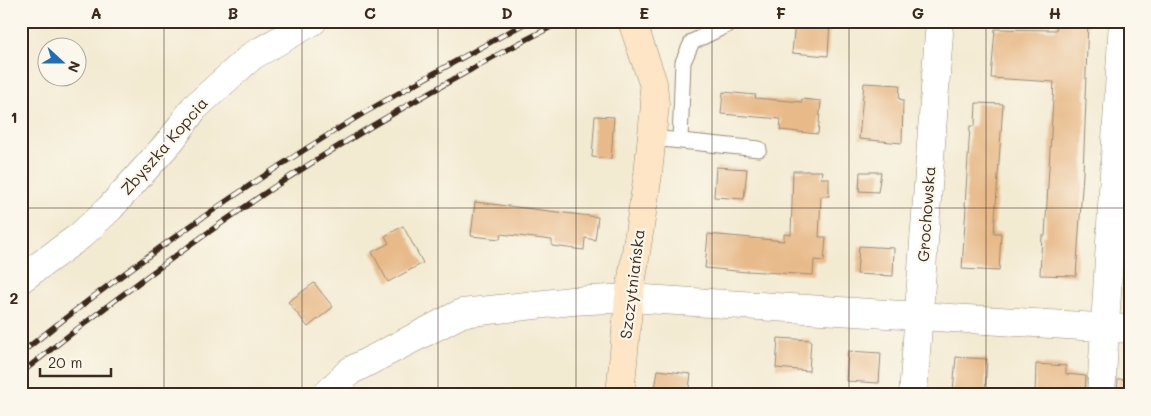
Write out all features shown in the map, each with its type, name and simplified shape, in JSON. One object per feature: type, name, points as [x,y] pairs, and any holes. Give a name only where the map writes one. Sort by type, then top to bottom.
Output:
[{"type":"street","name":"Zbyszka Kopcia","points":[[21,280],[80,236],[110,208],[172,139],[194,108],[252,56],[313,21]]},
{"type":"street","points":[[1101,395],[1117,328],[1123,21]]},
{"type":"street","name":"Szczytniańska","points":[[620,395],[629,298],[648,174],[655,105],[653,83],[634,24]]},
{"type":"street","name":"Grochowska","points":[[913,395],[939,33]]},
{"type":"street","points":[[326,395],[350,371],[462,313],[572,300],[629,298],[1117,328]]},
{"type":"lane","points":[[680,140],[683,62],[692,42],[735,21]]},
{"type":"lane","points":[[652,138],[759,149]]},
{"type":"building","points":[[795,21],[830,21],[828,56],[792,53]]},
{"type":"building","points":[[1057,21],[1088,21],[1083,173],[1076,276],[1040,275],[1042,236],[1045,236],[1054,82],[991,78],[995,29],[1056,30]]},
{"type":"building","points":[[864,83],[900,85],[899,99],[903,100],[902,143],[859,139]]},
{"type":"building","points":[[723,92],[756,95],[755,98],[802,102],[802,99],[821,101],[818,134],[780,130],[781,119],[721,114]]},
{"type":"building","points":[[976,103],[1003,104],[994,233],[1001,233],[999,271],[962,269],[970,126],[975,126]]},
{"type":"building","points":[[595,116],[614,117],[611,159],[592,157]]},
{"type":"building","points":[[716,167],[747,169],[744,199],[714,197]]},
{"type":"building","points":[[793,171],[822,171],[821,178],[829,178],[829,196],[821,196],[819,237],[826,237],[824,261],[814,260],[813,275],[705,268],[708,234],[784,241],[784,234],[791,235]]},
{"type":"building","points":[[860,172],[881,172],[878,192],[859,191]]},
{"type":"building","points":[[475,202],[598,217],[595,240],[585,238],[584,250],[552,246],[552,240],[501,234],[500,239],[471,236]]},
{"type":"building","points":[[403,226],[423,263],[388,282],[372,252],[389,243],[385,236]]},
{"type":"building","points":[[859,246],[894,248],[893,276],[857,274]]},
{"type":"building","points":[[314,283],[333,307],[308,327],[288,302]]},
{"type":"building","points":[[778,338],[811,340],[809,371],[776,368]]},
{"type":"building","points":[[848,351],[881,353],[879,383],[846,381]]},
{"type":"building","points":[[956,357],[987,359],[985,392],[953,391]]},
{"type":"building","points":[[1036,364],[1066,366],[1066,374],[1086,376],[1085,395],[1035,395]]},
{"type":"building","points":[[658,370],[691,374],[688,395],[654,395]]},
{"type":"building","points":[[1118,379],[1130,380],[1130,395],[1117,395]]},
{"type":"railway","points":[[21,353],[188,227],[319,140],[529,21]]},
{"type":"railway","points":[[21,373],[147,276],[277,185],[398,111],[562,21]]}]
